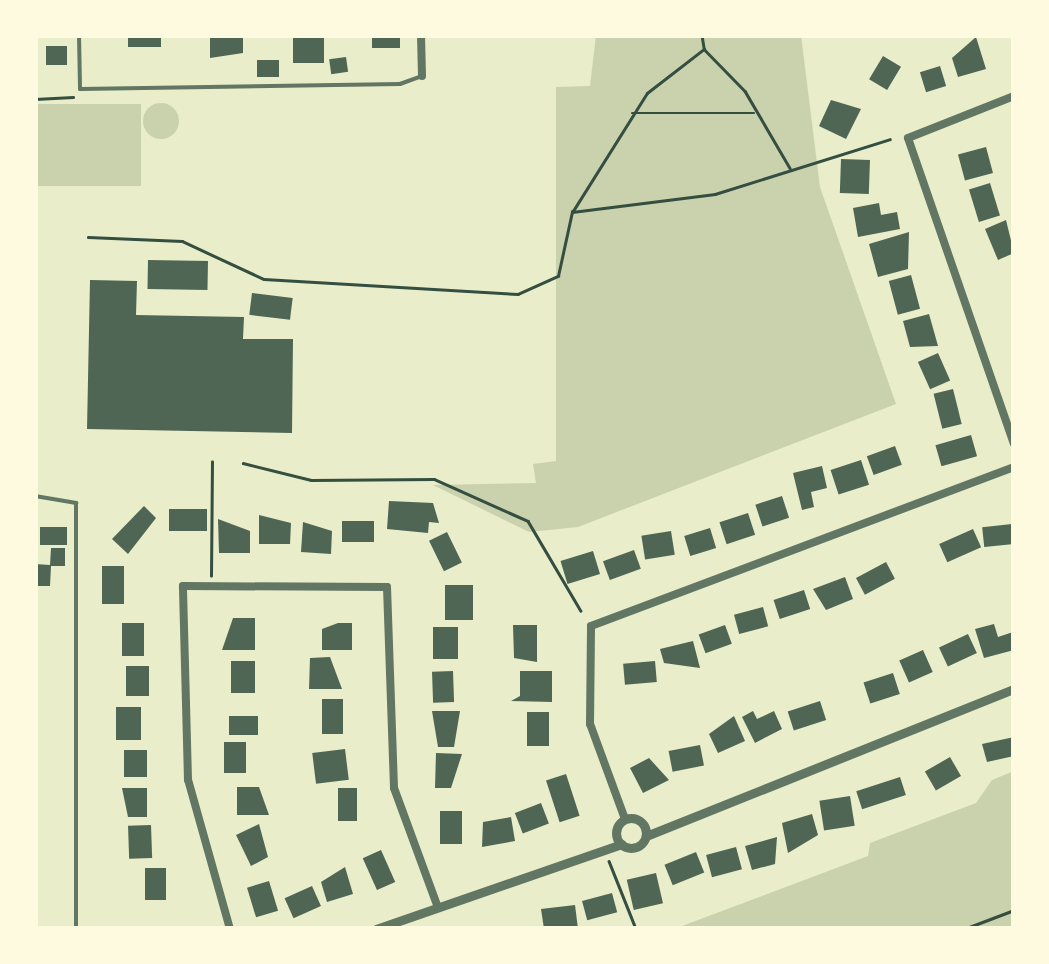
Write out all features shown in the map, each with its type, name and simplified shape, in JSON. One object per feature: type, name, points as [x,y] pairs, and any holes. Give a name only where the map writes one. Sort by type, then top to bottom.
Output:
[{"type":"street","points":[[422,35],[422,76]]},
{"type":"street","points":[[1014,96],[908,138],[1014,444]]},
{"type":"street","points":[[625,819],[590,724],[590,626],[1014,467]]},
{"type":"street","points":[[230,929],[188,780],[183,586],[387,588],[394,788],[437,905]]},
{"type":"street","points":[[376,929],[646,836],[662,822],[1014,689]]},
{"type":"street","points":[[625,819],[662,822]]},
{"type":"street","points":[[605,847],[625,819]]},
{"type":"street","points":[[642,822],[646,836]]},
{"type":"street","points":[[616,832],[622,844]]},
{"type":"lane","points":[[79,35],[80,89],[400,84],[422,76]]},
{"type":"lane","points":[[35,496],[76,503],[76,929]]},
{"type":"path","points":[[702,35],[704,49],[756,113],[790,168]]},
{"type":"path","points":[[88,237],[182,241],[264,279],[518,294],[558,276],[572,212],[632,113],[704,49]]},
{"type":"path","points":[[35,99],[80,89]]},
{"type":"path","points":[[632,113],[756,113]]},
{"type":"path","points":[[572,212],[715,194],[890,139]]},
{"type":"path","points":[[210,579],[212,462]]},
{"type":"path","points":[[243,463],[311,480],[434,479],[528,521],[581,611]]},
{"type":"path","points":[[605,847],[636,929]]},
{"type":"path","points":[[964,929],[1014,910]]},
{"type":"green space","points":[[596,35],[801,35],[820,187],[896,404],[578,527],[529,532],[433,485],[536,483],[533,464],[556,461],[556,87],[590,86]]},
{"type":"green space","points":[[161,103],[174,108],[179,121],[174,134],[161,139],[148,134],[143,121],[148,108]]},
{"type":"green space","points":[[35,104],[141,104],[141,186],[35,186]]},
{"type":"green space","points":[[1014,771],[1014,929],[674,929],[868,856],[870,843],[976,803],[992,780]]},
{"type":"building","points":[[128,35],[161,35],[161,47],[128,47]]},
{"type":"building","points":[[210,35],[243,35],[243,53],[210,58]]},
{"type":"building","points":[[293,35],[324,35],[324,63],[293,63]]},
{"type":"building","points":[[372,35],[400,35],[400,48],[372,48]]},
{"type":"building","points":[[976,37],[986,69],[958,77],[952,58]]},
{"type":"building","points":[[46,46],[67,46],[67,65],[46,65]]},
{"type":"building","points":[[883,56],[901,67],[887,90],[869,79]]},
{"type":"building","points":[[346,57],[348,72],[331,74],[329,59]]},
{"type":"building","points":[[257,60],[279,60],[279,77],[257,77]]},
{"type":"building","points":[[940,66],[946,86],[926,92],[920,72]]},
{"type":"building","points":[[831,100],[861,109],[846,139],[819,126]]},
{"type":"building","points":[[986,147],[993,173],[965,181],[958,155]]},
{"type":"building","points":[[841,159],[870,160],[869,194],[840,193]]},
{"type":"building","points":[[990,183],[1000,216],[979,222],[969,189]]},
{"type":"building","points":[[879,203],[881,215],[897,212],[900,229],[858,237],[853,208]]},
{"type":"building","points":[[1006,220],[1014,253],[998,260],[985,229]]},
{"type":"building","points":[[909,232],[908,269],[878,277],[869,244]]},
{"type":"building","points":[[148,260],[208,261],[207,290],[147,289]]},
{"type":"building","points":[[911,275],[920,309],[898,315],[889,281]]},
{"type":"building","points":[[90,280],[137,281],[136,315],[244,317],[243,339],[293,339],[292,433],[87,429]]},
{"type":"building","points":[[252,293],[293,298],[290,320],[249,315]]},
{"type":"building","points":[[929,314],[938,346],[910,347],[903,321]]},
{"type":"building","points":[[938,353],[950,380],[930,389],[918,362]]},
{"type":"building","points":[[953,389],[962,424],[942,429],[934,394]]},
{"type":"building","points":[[971,435],[977,456],[941,466],[935,445]]},
{"type":"building","points":[[895,446],[902,465],[874,475],[867,456]]},
{"type":"building","points":[[861,460],[869,485],[839,495],[831,470]]},
{"type":"building","points":[[822,466],[827,488],[811,492],[814,507],[802,510],[793,473]]},
{"type":"building","points":[[782,496],[789,518],[762,527],[755,505]]},
{"type":"building","points":[[389,501],[433,503],[439,523],[429,522],[428,533],[387,529]]},
{"type":"building","points":[[144,506],[156,518],[128,554],[112,539]]},
{"type":"building","points":[[169,509],[207,509],[207,531],[169,531]]},
{"type":"building","points":[[748,513],[755,535],[727,544],[719,522]]},
{"type":"building","points":[[259,515],[291,523],[290,544],[259,544]]},
{"type":"building","points":[[218,519],[250,531],[250,553],[219,553]]},
{"type":"building","points":[[342,521],[374,521],[374,542],[342,542]]},
{"type":"building","points":[[303,522],[332,531],[331,554],[301,552]]},
{"type":"building","points":[[1012,524],[1014,544],[984,547],[982,527]]},
{"type":"building","points":[[40,527],[67,527],[67,545],[40,545]]},
{"type":"building","points":[[710,528],[716,548],[690,556],[684,536]]},
{"type":"building","points":[[973,529],[981,547],[947,562],[939,544]]},
{"type":"building","points":[[671,531],[675,555],[645,559],[641,536]]},
{"type":"building","points":[[447,532],[462,563],[444,571],[429,541]]},
{"type":"building","points":[[51,548],[65,548],[65,566],[51,566],[50,586],[35,586],[35,564],[50,565]]},
{"type":"building","points":[[634,550],[641,569],[610,580],[603,561]]},
{"type":"building","points":[[593,551],[600,574],[568,584],[560,561]]},
{"type":"building","points":[[886,562],[895,579],[865,595],[856,578]]},
{"type":"building","points":[[102,566],[124,566],[124,604],[102,604]]},
{"type":"building","points":[[845,577],[853,599],[826,610],[813,589]]},
{"type":"building","points":[[445,585],[473,585],[473,620],[445,620]]},
{"type":"building","points":[[804,590],[810,609],[780,619],[774,600]]},
{"type":"building","points":[[763,607],[768,626],[739,634],[734,615]]},
{"type":"building","points":[[233,618],[255,618],[255,650],[222,650]]},
{"type":"building","points":[[122,623],[144,623],[144,656],[122,656]]},
{"type":"building","points":[[352,623],[352,650],[322,650],[322,629]]},
{"type":"building","points":[[994,624],[998,637],[1013,632],[1014,650],[984,658],[975,629]]},
{"type":"building","points":[[513,625],[537,625],[537,662],[514,658]]},
{"type":"building","points":[[725,625],[732,644],[706,653],[699,635]]},
{"type":"building","points":[[433,627],[458,627],[458,659],[433,659]]},
{"type":"building","points":[[968,634],[977,653],[948,667],[939,648]]},
{"type":"building","points":[[693,641],[700,668],[664,663],[660,649]]},
{"type":"building","points":[[923,650],[933,672],[909,683],[899,661]]},
{"type":"building","points":[[330,657],[342,689],[309,689],[310,658]]},
{"type":"building","points":[[231,661],[255,661],[255,693],[231,693]]},
{"type":"building","points":[[655,661],[657,682],[625,685],[623,664]]},
{"type":"building","points":[[126,666],[149,666],[149,696],[126,696]]},
{"type":"building","points":[[453,671],[454,702],[433,703],[432,672]]},
{"type":"building","points":[[520,671],[552,671],[552,702],[511,701],[520,696]]},
{"type":"building","points":[[893,673],[900,694],[870,704],[864,683]]},
{"type":"building","points":[[322,699],[343,699],[343,734],[322,734]]},
{"type":"building","points":[[820,701],[826,720],[794,731],[788,712]]},
{"type":"building","points":[[116,707],[141,707],[141,740],[116,740]]},
{"type":"building","points":[[432,711],[460,711],[454,747],[438,747]]},
{"type":"building","points":[[753,711],[757,719],[774,711],[782,729],[755,743],[742,717]]},
{"type":"building","points":[[527,712],[549,712],[549,746],[527,746]]},
{"type":"building","points":[[229,716],[258,716],[258,735],[229,735]]},
{"type":"building","points":[[734,716],[745,741],[718,753],[709,734]]},
{"type":"building","points":[[1014,737],[1014,756],[987,762],[982,744]]},
{"type":"building","points":[[224,742],[246,742],[246,773],[224,773]]},
{"type":"building","points":[[700,745],[704,766],[673,772],[669,751]]},
{"type":"building","points":[[345,749],[349,780],[316,784],[312,753]]},
{"type":"building","points":[[124,750],[147,750],[147,777],[124,777]]},
{"type":"building","points":[[436,753],[462,754],[451,788],[435,788]]},
{"type":"building","points":[[950,757],[961,776],[936,791],[925,772]]},
{"type":"building","points":[[649,758],[669,780],[643,793],[630,768]]},
{"type":"building","points":[[566,774],[580,816],[560,822],[546,780]]},
{"type":"building","points":[[900,777],[906,795],[862,809],[856,791]]},
{"type":"building","points":[[237,787],[259,787],[269,815],[237,815]]},
{"type":"building","points":[[122,788],[147,788],[147,817],[128,817]]},
{"type":"building","points":[[338,788],[357,788],[357,821],[338,821]]},
{"type":"building","points":[[850,796],[855,826],[824,830],[819,801]]},
{"type":"building","points":[[541,803],[549,824],[523,834],[515,813]]},
{"type":"building","points":[[440,811],[462,811],[462,844],[440,844]]},
{"type":"building","points":[[812,814],[818,835],[788,853],[782,823]]},
{"type":"building","points":[[511,817],[515,841],[482,847],[483,822]]},
{"type":"building","points":[[259,824],[268,857],[251,866],[236,835]]},
{"type":"building","points":[[151,825],[152,858],[129,859],[128,826]]},
{"type":"building","points":[[777,837],[775,864],[752,870],[745,846]]},
{"type":"building","points":[[736,847],[742,869],[712,877],[706,855]]},
{"type":"building","points":[[381,850],[395,882],[377,890],[363,858]]},
{"type":"building","points":[[696,852],[704,872],[673,885],[664,865]]},
{"type":"building","points":[[345,867],[353,894],[327,902],[321,882]]},
{"type":"building","points":[[145,868],[166,868],[166,900],[145,900]]},
{"type":"building","points":[[656,873],[663,903],[634,910],[627,880]]},
{"type":"building","points":[[269,881],[278,911],[256,917],[247,888]]},
{"type":"building","points":[[312,886],[321,906],[294,918],[285,898]]},
{"type":"building","points":[[612,893],[617,912],[587,920],[582,901]]},
{"type":"building","points":[[575,905],[578,929],[544,929],[541,909]]}]
